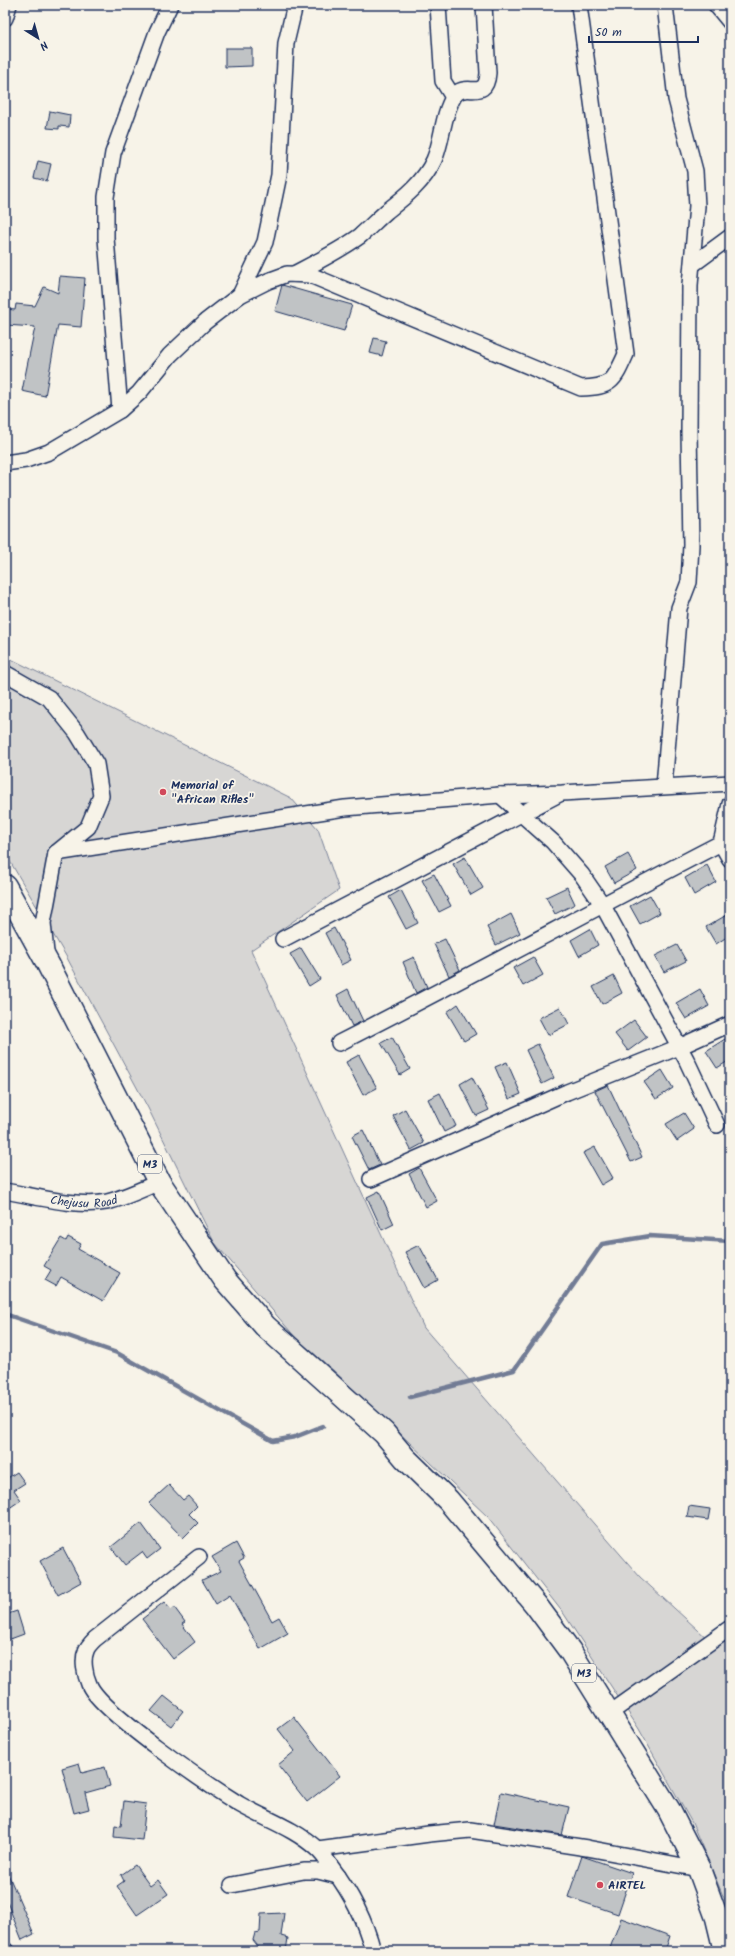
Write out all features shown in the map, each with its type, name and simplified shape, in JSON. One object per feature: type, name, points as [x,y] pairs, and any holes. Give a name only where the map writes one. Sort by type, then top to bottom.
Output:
[{"type":"highway","name":"M3","points":[[5,886],[48,964],[160,1182],[225,1280],[245,1305],[265,1326],[384,1433],[405,1458],[448,1500],[536,1605],[570,1651],[669,1810],[700,1869],[717,1918],[725,1951]]},
{"type":"street","points":[[5,18],[9,5]]},
{"type":"street","points":[[120,410],[106,238],[106,197],[113,153],[157,32],[170,5]]},
{"type":"street","points":[[240,295],[265,242],[277,182],[286,43],[295,5]]},
{"type":"street","points":[[438,5],[443,80],[453,97]]},
{"type":"street","points":[[5,463],[26,460],[49,452],[120,410],[139,393],[180,346],[205,322],[240,295],[268,281],[294,274],[325,258],[361,235],[424,178],[434,160],[448,109],[453,97],[458,92],[464,90],[476,90],[484,87],[487,83],[488,73],[484,5]]},
{"type":"street","points":[[294,274],[310,275],[581,388],[596,387],[611,382],[619,370],[626,354],[579,5]]},
{"type":"street","points":[[664,786],[679,608],[689,582],[691,545],[689,432],[690,285],[697,206],[695,171],[676,99],[665,5]]},
{"type":"street","points":[[716,5],[730,22]]},
{"type":"street","points":[[692,265],[730,237]]},
{"type":"street","points":[[5,673],[49,698],[77,733],[96,764],[101,796],[88,827],[56,852],[42,923],[48,964]]},
{"type":"street","points":[[56,852],[345,808],[500,795],[562,793],[730,782]]},
{"type":"street","points":[[283,939],[562,793]]},
{"type":"street","points":[[500,795],[554,842],[582,875],[602,904],[679,1047],[717,1125]]},
{"type":"street","points":[[730,804],[721,843],[730,860]]},
{"type":"street","points":[[339,1043],[479,972],[602,904],[721,843]]},
{"type":"street","points":[[371,1179],[567,1092],[679,1047],[730,1024]]},
{"type":"street","name":"Chejusu Road","points":[[5,1191],[80,1203],[96,1203],[108,1202],[160,1182]]},
{"type":"street","points":[[200,1557],[95,1639],[85,1651],[85,1666],[89,1685],[103,1703],[113,1712],[196,1776],[239,1804],[302,1837],[320,1852],[354,1899],[370,1938],[373,1951]]},
{"type":"street","points":[[610,1713],[730,1628]]},
{"type":"street","points":[[320,1852],[429,1834],[470,1830],[587,1848],[700,1869]]},
{"type":"street","points":[[310,1871],[320,1852]]},
{"type":"street","points":[[232,1885],[310,1871],[318,1871],[338,1876]]},
{"type":"shaded area","points":[[9,658],[291,798],[318,829],[339,890],[251,950],[424,1328],[640,1577],[709,1640],[730,1625],[730,1912],[692,1823],[639,1729],[564,1614],[488,1517],[333,1370],[296,1338],[214,1242],[148,1108],[66,956],[5,853],[5,661]]},
{"type":"building","points":[[225,48],[252,48],[252,66],[225,67]]},
{"type":"building","points":[[50,111],[70,115],[69,127],[59,126],[59,129],[47,128]]},
{"type":"building","points":[[38,161],[51,164],[47,181],[34,178]]},
{"type":"building","points":[[60,276],[85,278],[81,327],[58,325],[45,396],[22,391],[35,327],[5,325],[5,309],[15,310],[16,304],[35,306],[44,287],[58,293]]},
{"type":"building","points":[[282,285],[352,305],[344,331],[275,311]]},
{"type":"building","points":[[374,338],[386,341],[382,356],[370,353]]},
{"type":"building","points":[[628,854],[637,870],[614,883],[605,867]]},
{"type":"building","points":[[465,857],[483,888],[471,895],[453,864]]},
{"type":"building","points":[[707,865],[716,882],[694,895],[685,878]]},
{"type":"building","points":[[434,874],[451,906],[439,912],[422,880]]},
{"type":"building","points":[[567,887],[575,904],[555,914],[546,897]]},
{"type":"building","points":[[401,890],[418,923],[406,929],[389,897]]},
{"type":"building","points":[[650,895],[660,913],[640,924],[630,906]]},
{"type":"building","points":[[730,913],[730,935],[716,944],[706,927]]},
{"type":"building","points":[[511,914],[520,933],[496,945],[487,927]]},
{"type":"building","points":[[334,928],[351,960],[341,965],[325,933]]},
{"type":"building","points":[[590,929],[598,945],[579,956],[571,940]]},
{"type":"building","points":[[445,939],[460,970],[449,976],[434,944]]},
{"type":"building","points":[[677,945],[686,961],[664,972],[655,956]]},
{"type":"building","points":[[301,948],[320,979],[309,986],[290,954]]},
{"type":"building","points":[[414,957],[427,987],[416,993],[403,962]]},
{"type":"building","points":[[533,957],[543,975],[523,986],[513,968]]},
{"type":"building","points":[[614,976],[622,993],[602,1004],[593,987]]},
{"type":"building","points":[[348,989],[363,1021],[352,1026],[337,995]]},
{"type":"building","points":[[700,989],[709,1006],[686,1019],[676,1003]]},
{"type":"building","points":[[458,1004],[476,1034],[464,1041],[447,1012]]},
{"type":"building","points":[[560,1007],[569,1024],[548,1035],[539,1018]]},
{"type":"building","points":[[634,1020],[647,1037],[628,1051],[615,1034]]},
{"type":"building","points":[[392,1037],[410,1069],[400,1075],[381,1043]]},
{"type":"building","points":[[725,1039],[730,1047],[730,1060],[717,1068],[706,1051]]},
{"type":"building","points":[[538,1044],[554,1078],[542,1084],[526,1050]]},
{"type":"building","points":[[359,1055],[377,1088],[363,1095],[346,1062]]},
{"type":"building","points":[[507,1062],[521,1094],[509,1099],[495,1067]]},
{"type":"building","points":[[662,1070],[673,1088],[656,1099],[644,1082]]},
{"type":"building","points":[[472,1077],[489,1110],[476,1116],[460,1084]]},
{"type":"building","points":[[608,1085],[642,1157],[631,1162],[595,1091]]},
{"type":"building","points":[[440,1093],[456,1126],[444,1132],[428,1099]]},
{"type":"building","points":[[405,1109],[424,1143],[411,1150],[393,1116]]},
{"type":"building","points":[[684,1113],[694,1129],[677,1141],[666,1124]]},
{"type":"building","points":[[363,1130],[380,1165],[369,1170],[352,1136]]},
{"type":"building","points":[[595,1147],[613,1178],[601,1185],[583,1153]]},
{"type":"building","points":[[419,1168],[437,1201],[426,1207],[409,1174]]},
{"type":"building","points":[[379,1191],[394,1224],[382,1230],[367,1197]]},
{"type":"building","points":[[68,1237],[81,1244],[78,1249],[120,1273],[103,1301],[61,1277],[56,1286],[45,1280],[51,1270],[44,1266],[61,1238],[66,1241]]},
{"type":"building","points":[[419,1245],[438,1280],[424,1288],[405,1252]]},
{"type":"building","points":[[17,1472],[25,1483],[14,1490],[21,1500],[5,1511],[5,1477],[6,1479]]},
{"type":"building","points":[[169,1485],[183,1500],[188,1496],[197,1506],[189,1514],[198,1523],[183,1538],[149,1503]]},
{"type":"building","points":[[689,1506],[710,1509],[708,1520],[687,1517]]},
{"type":"building","points":[[141,1523],[160,1549],[147,1559],[142,1552],[125,1565],[111,1547]]},
{"type":"building","points":[[236,1543],[244,1558],[239,1561],[272,1621],[279,1617],[288,1633],[260,1649],[230,1595],[216,1604],[202,1580],[221,1571],[212,1557]]},
{"type":"building","points":[[63,1548],[81,1582],[58,1595],[40,1561]]},
{"type":"building","points":[[164,1602],[171,1610],[174,1607],[185,1622],[182,1624],[195,1642],[173,1659],[142,1619]]},
{"type":"building","points":[[17,1611],[24,1634],[5,1641],[5,1615]]},
{"type":"building","points":[[164,1696],[183,1711],[171,1726],[151,1711]]},
{"type":"building","points":[[294,1717],[340,1776],[307,1802],[278,1765],[295,1751],[278,1729]]},
{"type":"building","points":[[79,1763],[82,1773],[105,1767],[110,1786],[85,1793],[89,1809],[74,1813],[62,1768]]},
{"type":"building","points":[[501,1792],[569,1807],[562,1835],[494,1824]]},
{"type":"building","points":[[124,1801],[146,1804],[142,1840],[114,1837],[115,1825],[121,1826]]},
{"type":"building","name":"AIRTEL","points":[[582,1856],[632,1873],[618,1914],[568,1897]]},
{"type":"building","points":[[135,1865],[150,1886],[158,1880],[168,1894],[137,1915],[117,1886],[124,1881],[121,1875]]},
{"type":"building","points":[[5,1867],[34,1934],[22,1940],[5,1897]]},
{"type":"building","points":[[284,1913],[281,1936],[288,1938],[286,1951],[257,1951],[257,1945],[253,1940],[255,1933],[260,1932],[261,1914]]},
{"type":"building","points":[[621,1918],[670,1936],[665,1951],[609,1951]]},
{"type":"waterway","points":[[410,1397],[514,1370],[602,1244],[650,1236],[730,1241]]},
{"type":"waterway","points":[[5,1314],[117,1353],[273,1441],[295,1437],[323,1426]]},
{"type":"place","name":"Memorial of \"African Rifles\"","points":[[163,792]]},
{"type":"place","name":"AIRTEL","points":[[600,1885]]}]
